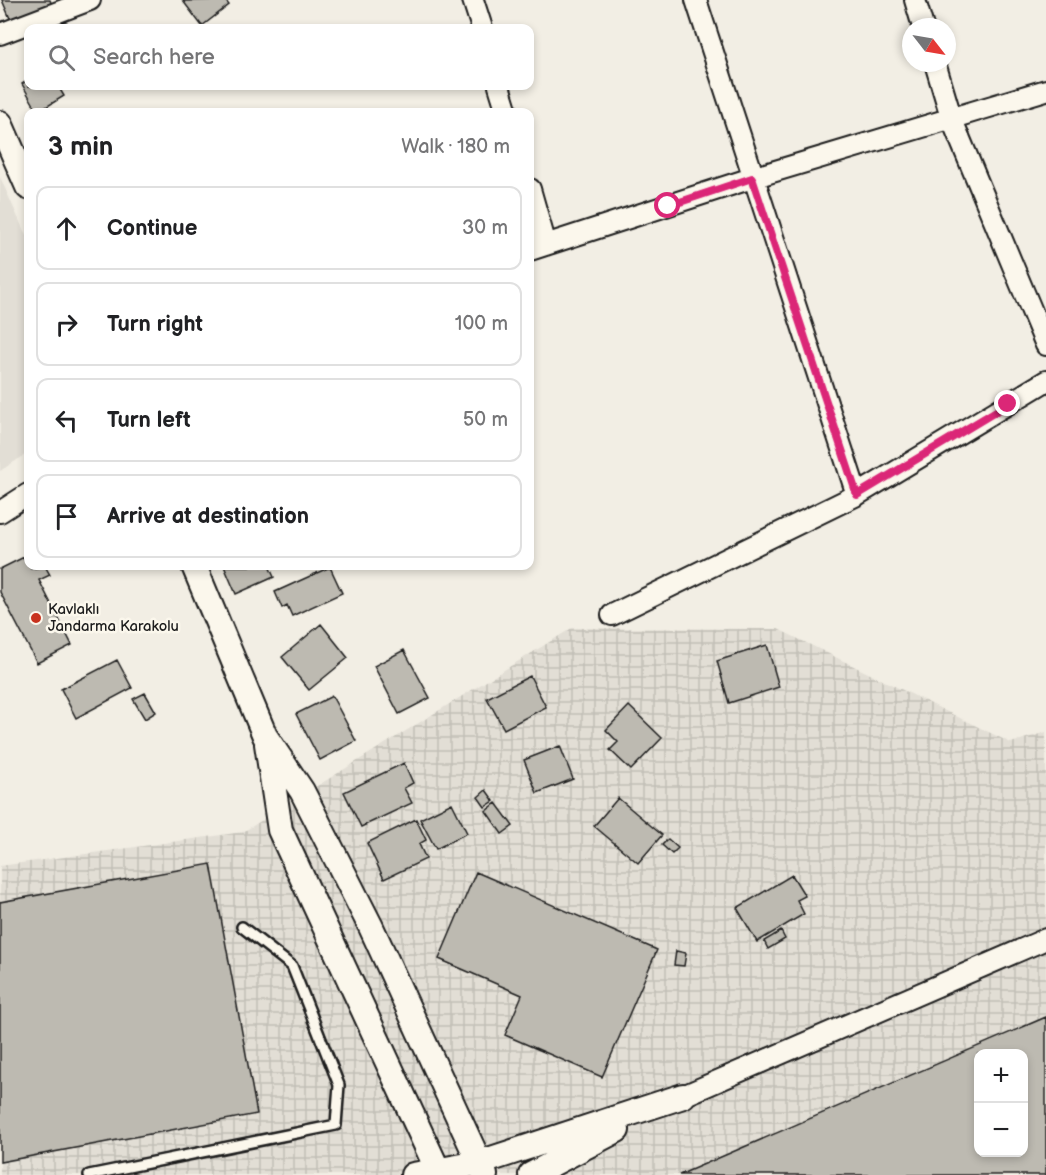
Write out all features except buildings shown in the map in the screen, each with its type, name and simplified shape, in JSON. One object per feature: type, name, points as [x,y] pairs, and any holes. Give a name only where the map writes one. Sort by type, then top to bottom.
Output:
[{"type":"street","points":[[26,24],[90,0]]},
{"type":"street","points":[[473,0],[481,24]]},
{"type":"street","points":[[696,0],[752,178],[857,495]]},
{"type":"street","points":[[915,0],[920,18]]},
{"type":"street","points":[[0,34],[24,25]]},
{"type":"street","points":[[938,72],[952,120],[1046,345]]},
{"type":"street","points":[[500,90],[506,108]]},
{"type":"street","points":[[534,218],[538,248],[752,178],[1046,90]]},
{"type":"street","points":[[0,123],[24,178]]},
{"type":"street","points":[[612,615],[857,495],[1046,381]]},
{"type":"street","points":[[0,512],[24,497]]},
{"type":"street","points":[[196,570],[265,736],[302,791],[366,917],[482,1169]]},
{"type":"street","points":[[265,736],[279,830],[439,1172]]},
{"type":"street","points":[[413,1175],[482,1169],[683,1095],[1046,939]]},
{"type":"street","points":[[531,1175],[683,1095]]},
{"type":"lane","points":[[89,1175],[336,1125],[339,1085],[292,966],[242,927]]},
{"type":"shaded area","points":[[0,177],[24,231],[24,456],[0,471]]},
{"type":"shaded area","points":[[572,628],[778,629],[1011,743],[1046,732],[1046,1175],[0,1175],[0,866],[243,832]]},
{"type":"place","name":"Kavlaklı Jandarma Karakolu","points":[[36,618]]},
{"type":"route","points":[[668,206],[752,178],[857,495],[1008,404]]}]
